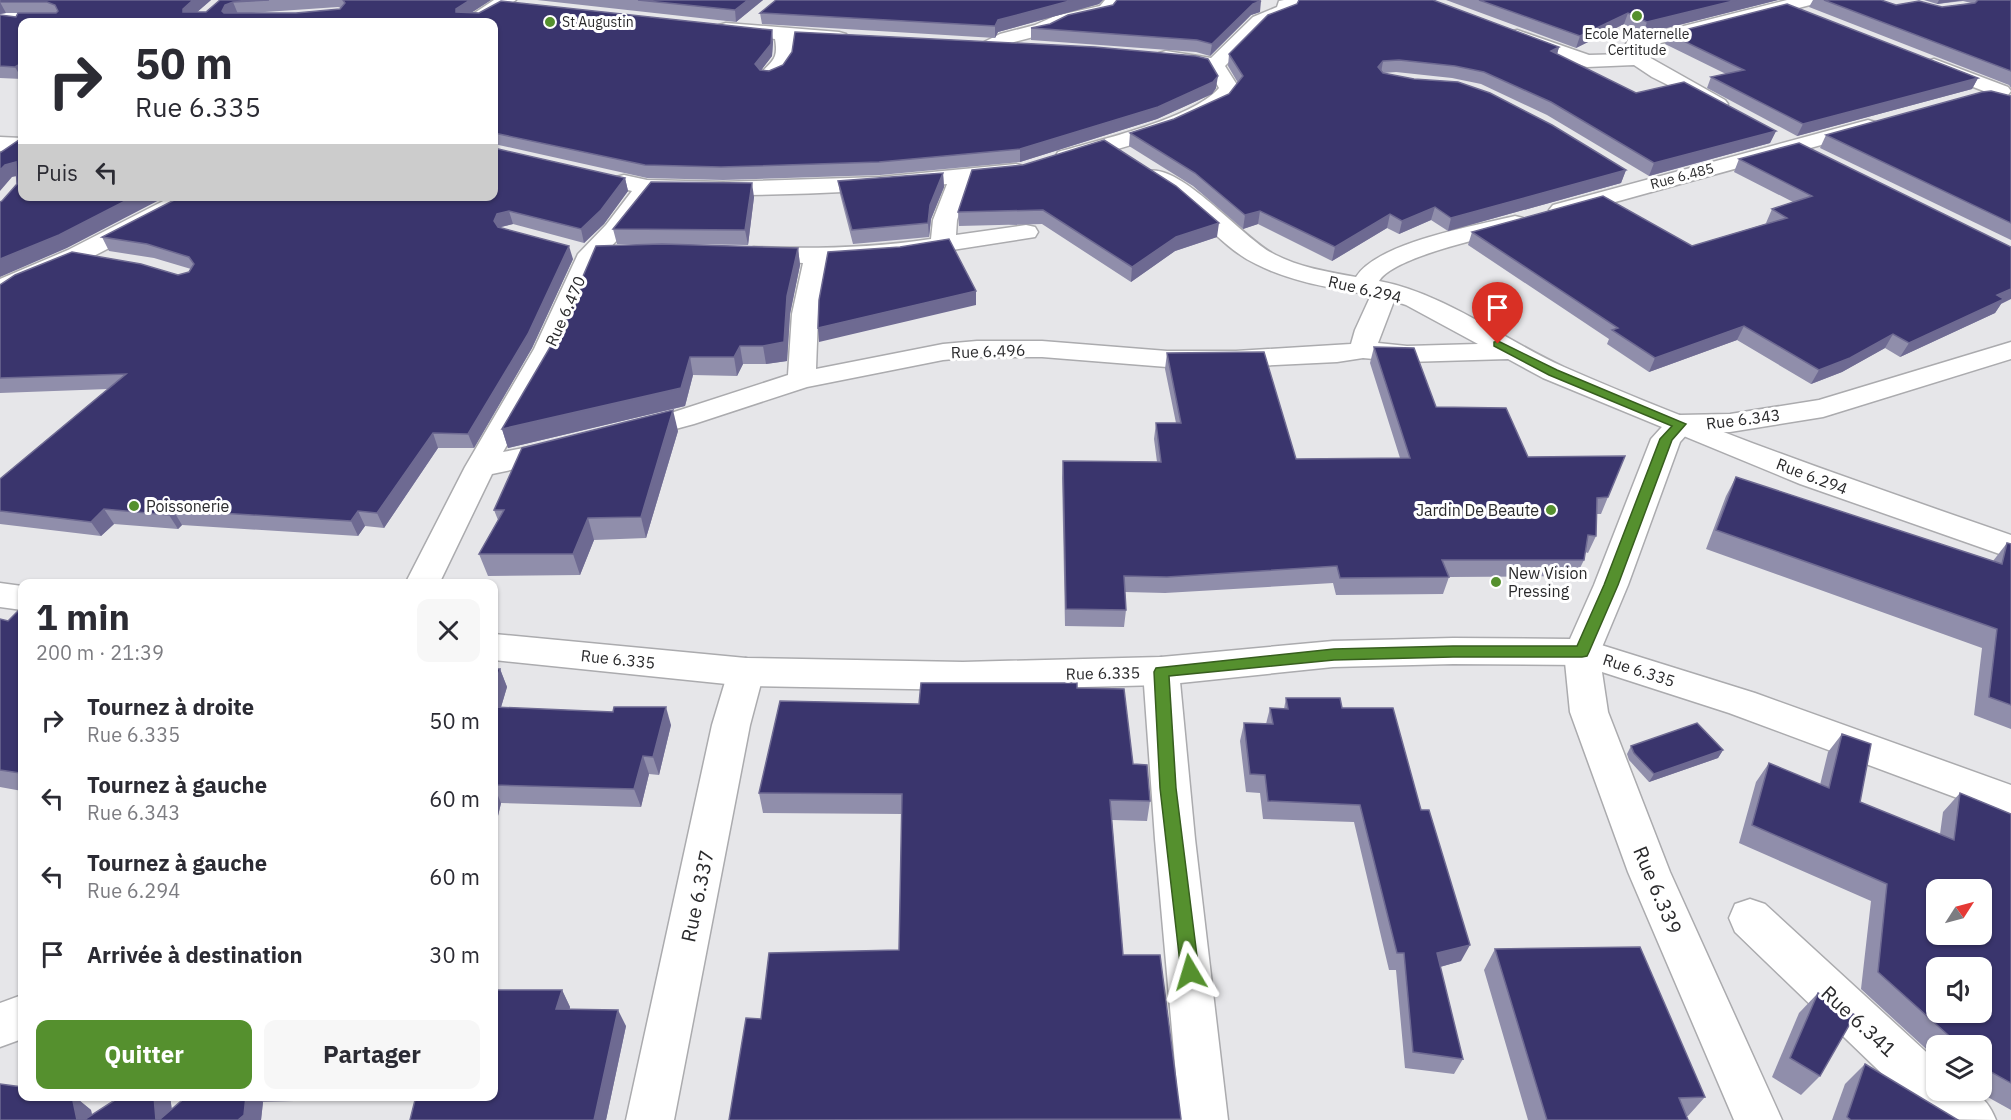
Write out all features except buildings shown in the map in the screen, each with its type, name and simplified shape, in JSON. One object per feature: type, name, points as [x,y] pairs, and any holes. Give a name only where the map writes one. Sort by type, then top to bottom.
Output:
[{"type":"street","points":[[2,17],[38,0]]},
{"type":"street","points":[[478,18],[510,3]]},
{"type":"street","points":[[1249,4],[1313,3]]},
{"type":"street","points":[[1080,35],[1110,5]]},
{"type":"street","points":[[1037,48],[981,45],[1042,29],[1062,20],[1110,5]]},
{"type":"street","points":[[1215,65],[1258,21],[1288,9],[1285,5]]},
{"type":"street","points":[[1496,28],[1591,55],[1636,51],[1784,6],[1813,9]]},
{"type":"street","points":[[742,30],[763,11]]},
{"type":"street","points":[[2,17],[18,19]]},
{"type":"street","points":[[710,27],[853,39]]},
{"type":"street","points":[[769,76],[780,66],[787,53],[784,35]]},
{"type":"street","points":[[1636,51],[1659,73],[1733,112]]},
{"type":"street","points":[[604,178],[647,187],[680,189],[880,184],[1022,170],[1043,164],[1123,154],[1165,126],[1220,100],[1229,88],[1215,65],[1196,60],[1146,55]]},
{"type":"street","points":[[1914,57],[1994,95]]},
{"type":"street","name":"Rue 6.485","points":[[1363,350],[1375,288],[1370,274],[1380,266],[1426,247],[1885,121]]},
{"type":"street","points":[[1775,135],[1828,162]]},
{"type":"street","points":[[0,144],[18,144]]},
{"type":"street","name":"Rue 6.294","points":[[1123,154],[1184,194],[1264,259],[1319,278],[1375,288],[1415,300],[1553,372],[1811,477],[2011,548]]},
{"type":"street","points":[[1622,171],[1646,186]]},
{"type":"street","points":[[943,245],[945,220],[961,177]]},
{"type":"street","name":"Rue 6.470","points":[[424,579],[480,467],[548,349],[579,251],[614,230],[647,187]]},
{"type":"street","points":[[0,288],[77,255],[182,201]]},
{"type":"street","points":[[728,254],[815,256],[901,251],[1026,232]]},
{"type":"street","points":[[579,251],[623,253]]},
{"type":"street","points":[[77,255],[119,261]]},
{"type":"street","points":[[801,380],[805,314],[816,267],[815,256]]},
{"type":"street","name":"Rue 6.496","points":[[480,467],[684,418],[801,380],[943,352],[977,349],[1042,349],[1167,359],[1236,360],[1337,354],[1363,350],[1407,354],[1509,351]]},
{"type":"street","name":"Rue 6.343","points":[[1680,424],[1730,423],[1823,408],[2011,350]]},
{"type":"street","points":[[1582,652],[1611,585],[1666,439],[1680,424]]},
{"type":"street","points":[[0,595],[18,597]]},
{"type":"street","name":"Rue 6.335","points":[[498,647],[746,672],[963,676],[1161,672],[1334,654],[1453,651],[1582,652],[1742,703],[2011,802]]},
{"type":"street","name":"Rue 6.339","points":[[1582,652],[1589,712],[1645,861],[1758,1120]]},
{"type":"street","name":"Rue 6.337","points":[[650,1120],[731,725],[746,672]]},
{"type":"street","points":[[1161,672],[1168,788],[1190,972],[1204,1120]]},
{"type":"street","name":"Rue 6.341","points":[[1750,918],[1946,1102],[1972,1120]]},
{"type":"street","points":[[0,1025],[18,1018]]},
{"type":"place","name":"Ecole Maternelle Certitude","points":[[1637,16]]},
{"type":"place","name":"St Augustin","points":[[550,22]]},
{"type":"place","name":"Poissonerie","points":[[134,506]]},
{"type":"place","name":"Jardin De Beaute","points":[[1551,510]]},
{"type":"place","name":"New Vision Pressing","points":[[1496,582]]},
{"type":"route","points":[[1190,972],[1168,788],[1161,672],[1334,654],[1453,651],[1582,652],[1646,497],[1666,439],[1680,424],[1553,372],[1498,344]]}]
